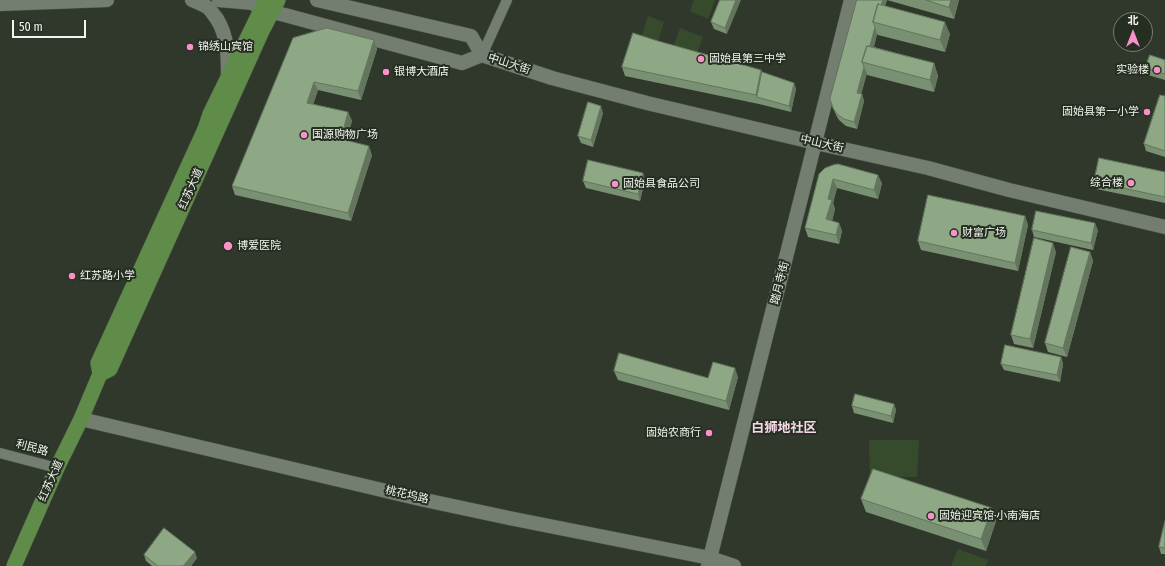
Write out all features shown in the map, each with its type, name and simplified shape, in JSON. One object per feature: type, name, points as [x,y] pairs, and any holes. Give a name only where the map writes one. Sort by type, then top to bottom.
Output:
[{"type":"main road","points":[[0,4],[107,0]]},
{"type":"main road","points":[[192,0],[208,7],[222,27],[226,38],[228,77]]},
{"type":"main road","name":"中山大街","points":[[219,0],[264,4],[297,18],[462,63],[482,55],[552,78],[647,103],[928,168],[1009,190],[1165,227]]},
{"type":"main road","name":"中山大街","points":[[316,0],[471,36],[482,55]]},
{"type":"main road","name":"踏月寺街","points":[[709,562],[851,0]]},
{"type":"main road","name":"红苏大道","points":[[14,566],[100,374],[98,363],[202,136],[210,114],[264,4]]},
{"type":"main road","name":"红苏大道","points":[[100,374],[110,369],[264,4]]},
{"type":"main road","name":"桃花坞路","points":[[81,419],[420,499],[709,562],[734,566]]},
{"type":"street","points":[[482,55],[507,0]]},
{"type":"street","name":"利民路","points":[[0,452],[57,468]]},
{"type":"green space","points":[[694,0],[715,0],[708,19],[690,11]]},
{"type":"green space","points":[[648,16],[664,22],[658,41],[642,36]]},
{"type":"green space","points":[[680,28],[703,37],[696,56],[673,48]]},
{"type":"green space","points":[[869,440],[919,440],[917,477],[870,476]]},
{"type":"green space","points":[[958,549],[988,560],[986,566],[951,566]]},
{"type":"building","points":[[720,0],[736,0],[725,28],[711,22]]},
{"type":"building","points":[[857,0],[883,0],[881,5],[878,4],[873,22],[875,27],[870,46],[867,46],[862,62],[864,67],[857,93],[862,94],[854,122],[844,119],[837,114],[830,99]]},
{"type":"building","points":[[926,0],[951,0],[949,7]]},
{"type":"building","points":[[878,4],[945,22],[940,40],[873,22]]},
{"type":"building","name":"国源购物广场","points":[[327,28],[374,40],[358,91],[314,82],[307,103],[348,112],[341,139],[369,146],[348,213],[232,186],[293,38]]},
{"type":"building","points":[[633,33],[761,70],[756,95],[622,67]]},
{"type":"building","points":[[867,46],[934,63],[930,80],[862,62]]},
{"type":"building","points":[[1150,55],[1165,60],[1165,74],[1145,68]]},
{"type":"building","points":[[762,72],[794,83],[789,106],[757,97]]},
{"type":"building","points":[[1160,95],[1165,96],[1165,151],[1144,144]]},
{"type":"building","points":[[588,102],[601,106],[591,140],[578,136]]},
{"type":"building","name":"综合楼","points":[[1099,158],[1165,172],[1165,197],[1094,182]]},
{"type":"building","name":"固始县食品公司","points":[[588,160],[643,173],[638,194],[583,181]]},
{"type":"building","points":[[838,164],[878,175],[874,190],[833,179],[828,199],[832,200],[826,219],[839,223],[836,235],[805,228],[819,174],[825,168]]},
{"type":"building","points":[[928,195],[1025,216],[1015,263],[918,241]]},
{"type":"building","points":[[1036,211],[1095,223],[1091,243],[1032,230]]},
{"type":"building","points":[[1034,238],[1053,243],[1030,339],[1011,335]]},
{"type":"building","points":[[1071,247],[1090,252],[1063,348],[1045,343]]},
{"type":"building","points":[[1005,345],[1061,357],[1057,375],[1001,364]]},
{"type":"building","points":[[619,353],[708,378],[713,362],[735,368],[726,401],[614,371]]},
{"type":"building","points":[[855,394],[894,404],[891,416],[852,406]]},
{"type":"building","name":"固始迎宾馆·小南海店","points":[[873,469],[992,508],[981,539],[861,499]]},
{"type":"building","points":[[1165,521],[1165,548],[1159,547]]},
{"type":"building","points":[[164,528],[195,552],[183,566],[158,566],[144,555]]},
{"type":"place","name":"锦绣山宾馆","points":[[190,47]]},
{"type":"place","name":"固始县第三中学","points":[[701,59]]},
{"type":"place","name":"实验楼","points":[[1157,70]]},
{"type":"place","name":"银博大酒店","points":[[386,72]]},
{"type":"place","name":"固始县第一小学","points":[[1147,112]]},
{"type":"place","name":"国源购物广场","points":[[304,135]]},
{"type":"place","name":"综合楼","points":[[1131,183]]},
{"type":"place","name":"固始县食品公司","points":[[615,184]]},
{"type":"place","name":"财富广场","points":[[954,233]]},
{"type":"place","name":"博爱医院","points":[[228,246]]},
{"type":"place","name":"红苏路小学","points":[[72,276]]},
{"type":"place","name":"固始农商行","points":[[709,433]]},
{"type":"place","name":"固始迎宾馆·小南海店","points":[[931,516]]},
{"type":"district","name":"白狮地社区","points":[[784,428]]}]
